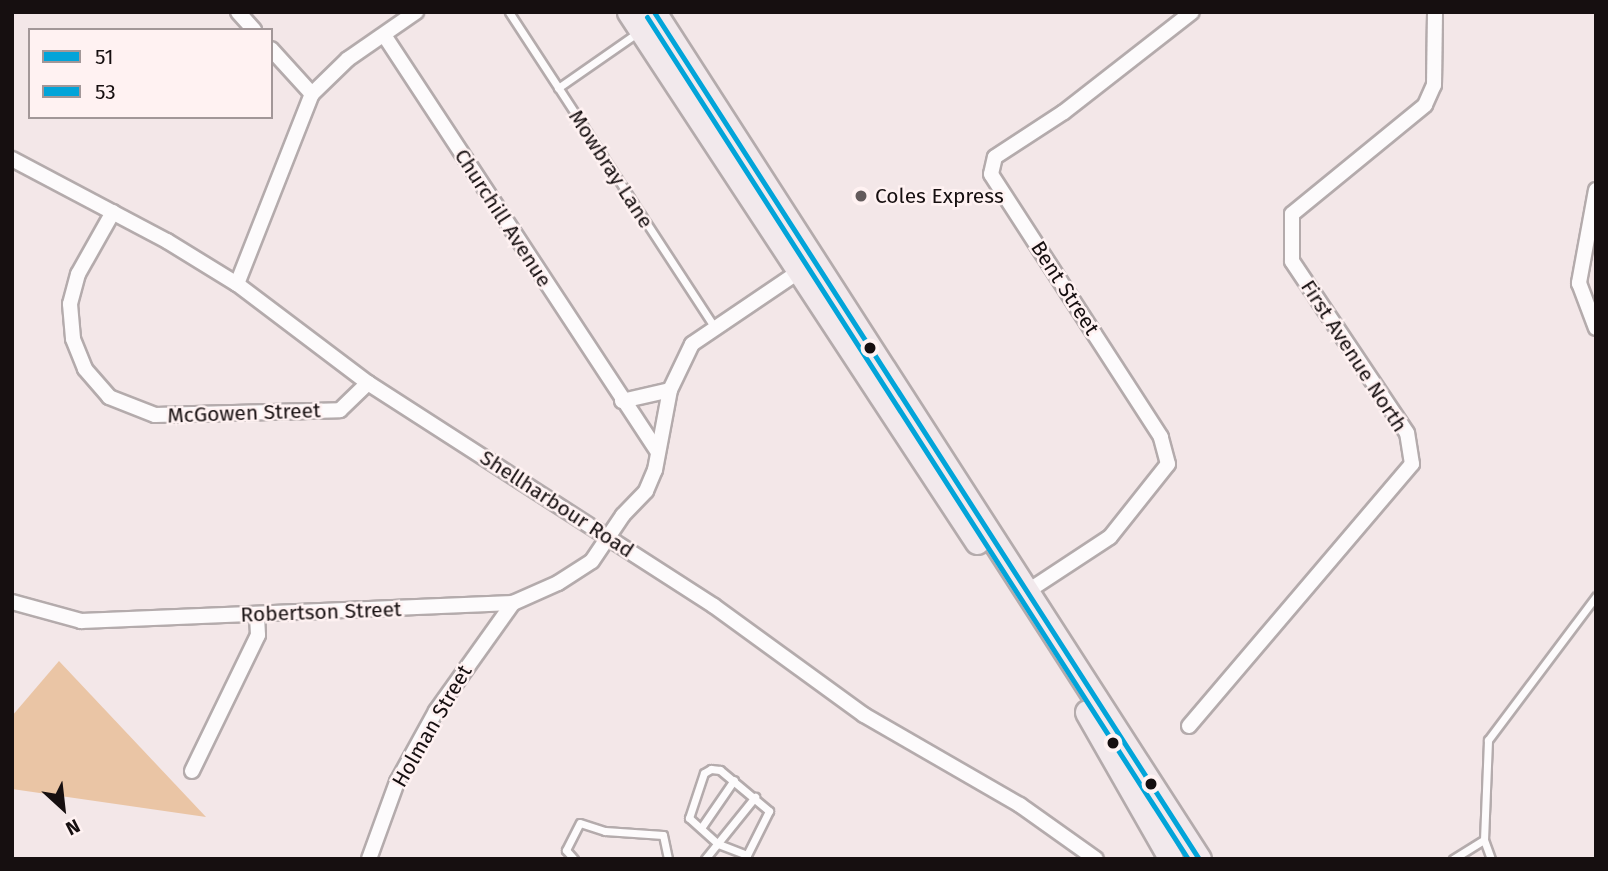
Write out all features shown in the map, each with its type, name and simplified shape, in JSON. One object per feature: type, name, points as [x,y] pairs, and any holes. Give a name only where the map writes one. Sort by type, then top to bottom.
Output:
[{"type":"main road","points":[[638,23],[792,230],[1028,590],[1199,859]]},
{"type":"main road","points":[[638,23],[797,272],[1013,595],[1094,723],[1171,859]]},
{"type":"street","points":[[238,12],[252,28]]},
{"type":"street","points":[[237,284],[312,94],[348,59],[416,12]]},
{"type":"street","name":"Bent Street","points":[[1028,590],[1110,537],[1168,464],[1161,437],[991,174],[995,157],[1063,112],[1192,12]]},
{"type":"street","name":"First Avenue North","points":[[1189,726],[1412,464],[1407,433],[1292,261],[1292,214],[1425,105],[1434,85],[1435,12]]},
{"type":"street","name":"Churchill Avenue","points":[[384,34],[622,401],[657,450]]},
{"type":"street","points":[[273,51],[312,94]]},
{"type":"street","name":"Shellharbour Road","points":[[12,159],[113,212],[237,284],[368,383],[714,606],[855,708],[1010,799],[1088,856]]},
{"type":"street","points":[[1596,190],[1579,283],[1596,328]]},
{"type":"street","name":"McGowen Street","points":[[113,212],[78,274],[70,304],[73,339],[85,369],[109,397],[155,415],[340,410],[368,383]]},
{"type":"street","points":[[792,230],[799,255],[797,272]]},
{"type":"street","name":"Robertson Street","points":[[12,602],[81,621],[513,603],[558,583],[592,561],[646,491],[670,390],[692,344],[714,326],[797,272]]},
{"type":"street","points":[[622,401],[670,390]]},
{"type":"street","name":"Holman Street","points":[[369,859],[397,782],[436,711],[513,603]]},
{"type":"street","points":[[192,771],[258,635],[257,614]]},
{"type":"lane","name":"Mowbray Lane","points":[[509,12],[714,326]]},
{"type":"lane","points":[[558,88],[638,23]]},
{"type":"lane","points":[[1491,859],[1484,840],[1488,740],[1596,596]]},
{"type":"lane","points":[[720,770],[734,780],[765,804],[770,817],[747,855],[718,844],[689,818],[704,773],[720,770]]},
{"type":"lane","points":[[701,828],[734,780]]},
{"type":"lane","points":[[705,859],[755,797]]},
{"type":"lane","points":[[574,859],[566,850],[580,822],[605,831],[663,835],[668,859]]},
{"type":"lane","points":[[1453,859],[1484,840]]},
{"type":"shaded area","points":[[59,661],[206,817],[12,789],[12,716]]},
{"type":"transit line","name":"51","points":[[654,12],[1199,859]]},
{"type":"transit line","name":"53","points":[[647,17],[1188,859]]},
{"type":"place","name":"Coles Express","points":[[861,196]]}]
